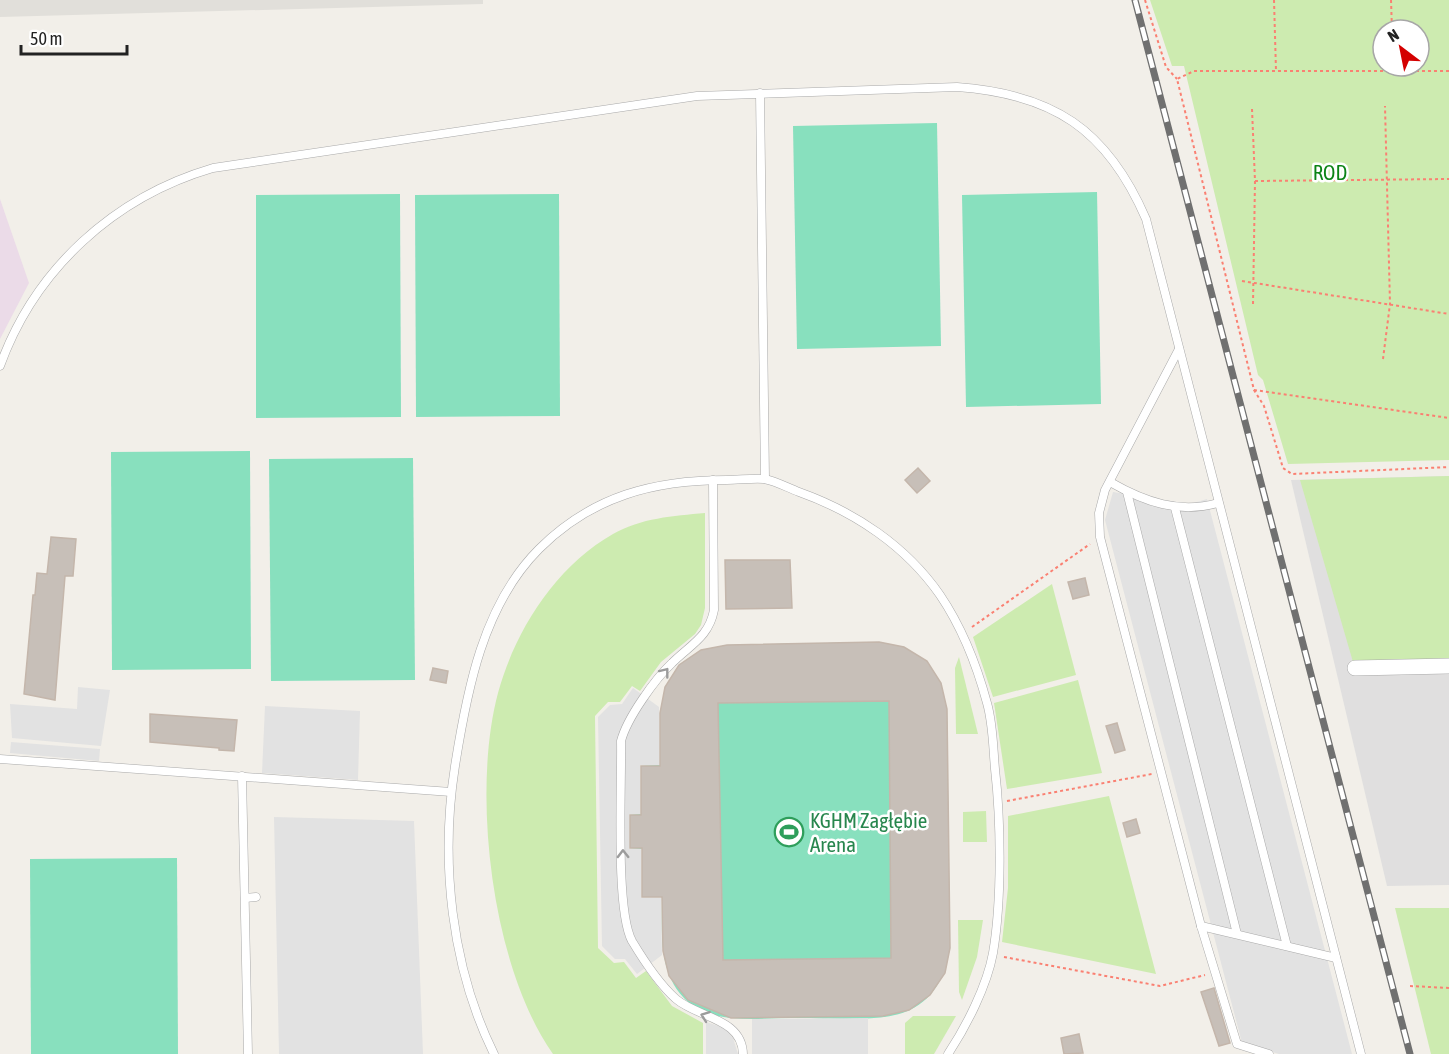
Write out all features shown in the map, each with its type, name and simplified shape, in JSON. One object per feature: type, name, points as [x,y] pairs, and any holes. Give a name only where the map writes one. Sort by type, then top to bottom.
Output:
[{"type":"street","points":[[1355,668],[1449,666]]},
{"type":"lane","points":[[0,366],[29,304],[48,277],[75,246],[123,209],[191,175],[233,165],[674,100],[760,93],[967,88],[997,90],[1030,100],[1062,114],[1090,136],[1115,163],[1133,190],[1146,219],[1361,1054]]},
{"type":"lane","points":[[760,93],[765,479]]},
{"type":"lane","points":[[1179,349],[1110,482],[1099,513],[1100,537],[1201,926],[1237,1044],[1269,1054]]},
{"type":"lane","points":[[494,1054],[483,1032],[468,987],[456,938],[449,842],[451,792],[464,709],[488,629],[508,589],[537,550],[572,520],[620,494],[672,483],[765,479],[825,501],[861,521],[907,554],[940,595],[962,634],[988,704],[999,803],[993,955],[972,1012],[948,1054]]},
{"type":"lane","points":[[713,480],[714,610],[711,625],[698,642],[666,670],[628,723],[621,741],[623,912],[632,940],[670,994],[690,1010],[727,1025],[737,1035],[743,1054]]},
{"type":"lane","points":[[1110,482],[1127,492],[1175,508],[1199,508],[1218,503]]},
{"type":"lane","points":[[1127,492],[1238,934]]},
{"type":"lane","points":[[1175,508],[1287,946]]},
{"type":"lane","points":[[0,759],[451,792]]},
{"type":"lane","points":[[242,776],[248,1054]]},
{"type":"lane","points":[[245,898],[256,897]]},
{"type":"lane","points":[[1201,926],[1336,958]]},
{"type":"path","points":[[1145,0],[1166,67],[1177,80],[1254,390],[1264,406],[1283,468],[1292,474],[1449,467]]},
{"type":"path","points":[[1274,0],[1276,71]]},
{"type":"path","points":[[1391,0],[1392,18]]},
{"type":"path","points":[[1177,80],[1194,71],[1371,71]]},
{"type":"path","points":[[1431,71],[1449,71]]},
{"type":"path","points":[[1383,359],[1390,304],[1386,106]]},
{"type":"path","points":[[1252,109],[1255,181],[1253,304]]},
{"type":"path","points":[[1255,181],[1449,179]]},
{"type":"path","points":[[1242,281],[1449,314]]},
{"type":"path","points":[[1254,390],[1449,418]]},
{"type":"path","points":[[962,634],[1100,537]]},
{"type":"path","points":[[999,803],[1161,773]]},
{"type":"path","points":[[993,955],[1160,986],[1215,973]]},
{"type":"path","points":[[1410,986],[1449,988]]},
{"type":"shaded area","points":[[0,0],[483,0],[483,4],[0,17]]},
{"type":"shaded area","points":[[0,199],[29,283],[0,339]]},
{"type":"shaded area","points":[[1449,476],[1449,885],[1387,886],[1291,480]]},
{"type":"shaded area","points":[[1113,492],[1190,504],[1207,499],[1352,1054],[1279,1054],[1242,1043],[1105,520]]},
{"type":"shaded area","points":[[78,687],[110,690],[101,746],[12,738],[10,704],[77,709]]},
{"type":"shaded area","points":[[633,688],[659,707],[659,765],[640,765],[640,814],[629,814],[629,849],[641,849],[641,898],[661,898],[662,955],[637,974],[625,959],[615,959],[602,946],[598,717],[610,705],[622,704]]},
{"type":"shaded area","points":[[265,706],[360,711],[358,780],[262,773]]},
{"type":"shaded area","points":[[11,742],[100,749],[99,761],[10,753]]},
{"type":"shaded area","points":[[274,817],[414,821],[423,1054],[279,1054]]},
{"type":"shaded area","points":[[868,1018],[868,1054],[752,1054],[752,1019]]},
{"type":"shaded area","points":[[706,1022],[725,1028],[733,1038],[738,1054],[706,1054]]},
{"type":"green space","name":"ROD","points":[[1150,0],[1449,0],[1449,460],[1288,464],[1263,380],[1258,375],[1184,66],[1172,66]]},
{"type":"green space","points":[[937,123],[941,346],[797,349],[793,126]]},
{"type":"green space","points":[[1097,192],[1101,404],[966,407],[962,195]]},
{"type":"green space","points":[[400,194],[401,417],[256,418],[256,195]]},
{"type":"green space","points":[[559,194],[560,416],[416,417],[415,195]]},
{"type":"green space","points":[[250,451],[251,669],[112,670],[111,452]]},
{"type":"green space","points":[[413,458],[415,680],[271,681],[269,459]]},
{"type":"green space","points":[[1449,476],[1449,660],[1353,662],[1300,480]]},
{"type":"green space","points":[[705,513],[705,608],[701,625],[695,634],[661,662],[640,691],[632,686],[620,702],[608,702],[595,716],[598,948],[614,963],[624,962],[636,978],[646,971],[672,1006],[703,1023],[703,1054],[553,1054],[532,1018],[515,976],[502,929],[493,879],[487,829],[487,780],[490,734],[498,693],[505,670],[527,624],[556,582],[573,564],[613,534],[635,524]]},
{"type":"green space","points":[[1052,584],[1076,675],[993,697],[973,637]]},
{"type":"green space","name":"KGHM Zagłębie Arena","points":[[879,642],[907,650],[926,663],[933,671],[947,709],[950,948],[942,976],[933,992],[919,1005],[910,1010],[884,1017],[740,1019],[719,1016],[699,1009],[683,997],[669,975],[663,950],[662,897],[642,897],[642,849],[630,848],[630,815],[641,814],[641,766],[660,765],[660,713],[665,687],[679,665],[701,650],[727,645]]},
{"type":"green space","points":[[959,657],[978,734],[956,734],[955,668]]},
{"type":"green space","points":[[1078,680],[1102,773],[1007,789],[994,703]]},
{"type":"green space","points":[[1109,796],[1156,974],[1002,942],[1008,888],[1008,816]]},
{"type":"green space","points":[[986,811],[987,842],[963,842],[963,812]]},
{"type":"green space","points":[[177,858],[178,1054],[31,1054],[30,859]]},
{"type":"green space","points":[[1395,908],[1449,908],[1449,1054],[1431,1054]]},
{"type":"green space","points":[[958,920],[983,920],[977,957],[962,1000],[959,992]]},
{"type":"green space","points":[[913,1016],[956,1016],[934,1054],[905,1054],[905,1023]]},
{"type":"building","points":[[918,468],[930,481],[917,493],[905,480]]},
{"type":"building","points":[[51,537],[76,539],[73,576],[65,576],[55,700],[24,694],[33,595],[35,595],[37,573],[47,574]]},
{"type":"building","points":[[725,560],[790,560],[792,608],[726,609]]},
{"type":"building","points":[[1085,578],[1089,595],[1073,599],[1068,582]]},
{"type":"building","points":[[879,642],[904,647],[927,661],[941,683],[947,709],[950,948],[945,973],[930,995],[909,1010],[883,1016],[731,1018],[688,1000],[669,976],[663,951],[662,897],[642,897],[642,848],[630,848],[630,815],[641,815],[641,766],[660,766],[660,713],[665,687],[679,665],[701,650],[727,645]],"holes":[[[889,701],[891,958],[723,960],[718,703]]]},
{"type":"building","points":[[433,668],[448,671],[446,683],[430,680]]},
{"type":"building","points":[[150,714],[237,720],[234,751],[150,742]]},
{"type":"building","points":[[1117,723],[1125,750],[1115,753],[1106,726]]},
{"type":"building","points":[[1136,819],[1140,833],[1127,837],[1123,823]]},
{"type":"building","points":[[1214,988],[1230,1043],[1219,1046],[1201,992]]},
{"type":"building","points":[[1079,1034],[1083,1053],[1064,1054],[1061,1038]]},
{"type":"railway","points":[[1135,0],[1410,1054]]},
{"type":"place","name":"KGHM Zagłębie Arena","points":[[789,832]]}]
